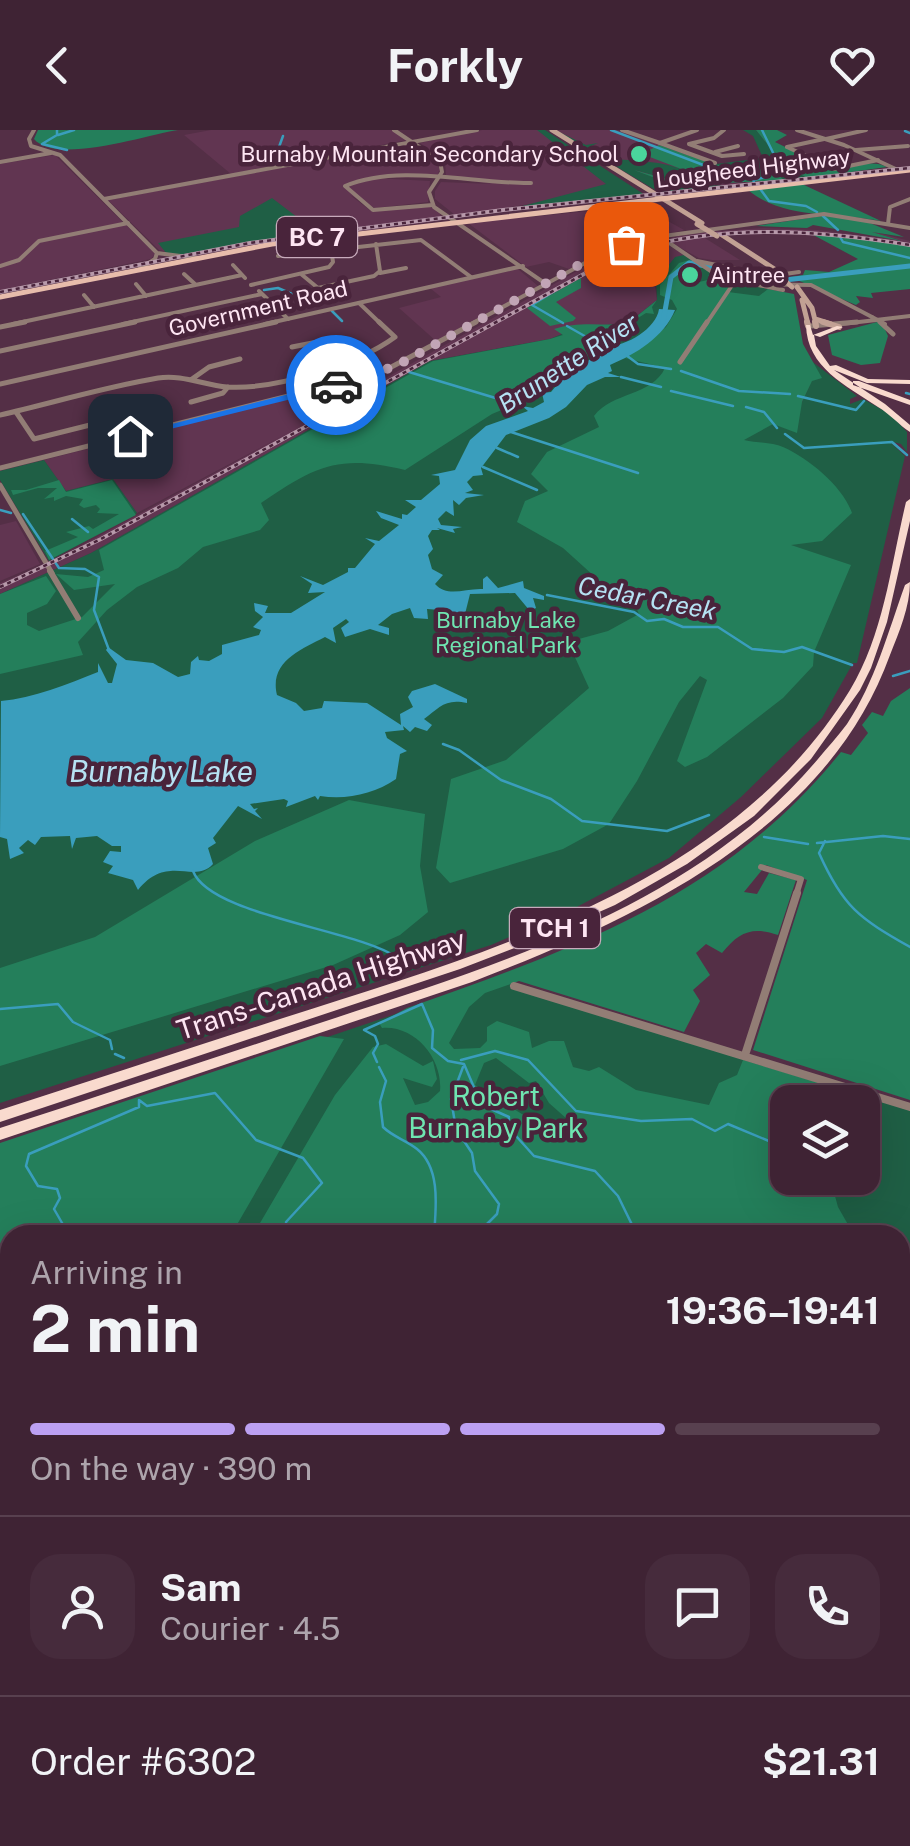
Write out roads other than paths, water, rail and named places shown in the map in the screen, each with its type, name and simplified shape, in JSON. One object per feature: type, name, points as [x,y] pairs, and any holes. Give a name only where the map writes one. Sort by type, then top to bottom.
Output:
[{"type":"highway","points":[[839,327],[814,327],[829,367],[898,416],[910,430]]},
{"type":"highway","points":[[829,367],[867,381],[910,382]]},
{"type":"highway","points":[[829,367],[864,389],[910,405]]},
{"type":"highway","name":"Trans-Canada Highway","points":[[0,1116],[493,954],[614,900],[695,851],[778,785],[824,735],[855,690],[878,638],[910,502]]},
{"type":"highway","name":"Trans-Canada Highway","points":[[0,1134],[500,967],[602,923],[660,892],[761,822],[826,758],[880,674],[910,585]]},
{"type":"main road","points":[[550,130],[663,200]]},
{"type":"main road","points":[[550,130],[778,274],[795,287],[814,327]]},
{"type":"main road","name":"Lougheed Highway","points":[[0,296],[272,244],[910,169]]},
{"type":"main road","points":[[639,187],[646,193],[645,200]]},
{"type":"main road","name":"Lougheed Highway","points":[[663,200],[738,189]]},
{"type":"main road","name":"Lougheed Highway","points":[[66,283],[260,244],[442,222],[467,224],[645,200]]},
{"type":"main road","points":[[442,222],[443,213]]},
{"type":"main road","points":[[795,287],[814,327]]},
{"type":"main road","points":[[814,327],[839,327]]},
{"type":"street","points":[[34,130],[30,144],[45,153]]},
{"type":"street","points":[[397,130],[444,161],[446,172],[429,190],[434,204],[456,221]]},
{"type":"street","points":[[104,199],[477,130]]},
{"type":"street","points":[[622,130],[714,163]]},
{"type":"street","points":[[660,143],[698,130]]},
{"type":"street","points":[[724,130],[713,139],[689,143],[714,154],[744,154]]},
{"type":"street","points":[[798,130],[899,170]]},
{"type":"street","points":[[866,130],[787,147],[834,168],[878,160]]},
{"type":"street","points":[[704,159],[738,146]]},
{"type":"street","points":[[856,150],[908,146]]},
{"type":"street","points":[[0,162],[55,153],[157,252],[196,258]]},
{"type":"street","points":[[456,221],[434,204],[373,210],[345,186],[370,177],[483,184],[531,182]]},
{"type":"street","points":[[888,224],[890,207],[910,199]]},
{"type":"street","points":[[0,468],[380,373],[598,256],[633,242],[824,214],[910,228]]},
{"type":"street","points":[[0,266],[18,260],[40,241],[128,224]]},
{"type":"street","points":[[467,224],[546,284]]},
{"type":"street","points":[[608,227],[633,242]]},
{"type":"street","points":[[659,236],[735,281],[783,290]]},
{"type":"street","points":[[278,256],[421,240],[471,278]]},
{"type":"street","points":[[376,244],[380,273]]},
{"type":"street","points":[[252,284],[332,264],[331,249]]},
{"type":"street","points":[[138,270],[157,252]]},
{"type":"street","points":[[698,262],[778,274],[798,272]]},
{"type":"street","points":[[232,265],[288,319]]},
{"type":"street","name":"Government Road","points":[[0,384],[521,266]]},
{"type":"street","points":[[302,274],[318,288],[406,268]]},
{"type":"street","points":[[184,274],[196,285]]},
{"type":"street","points":[[1,325],[242,275]]},
{"type":"street","points":[[680,362],[735,281]]},
{"type":"street","points":[[136,284],[146,296]]},
{"type":"street","points":[[752,284],[811,285],[890,327],[893,334]]},
{"type":"street","points":[[0,351],[262,294]]},
{"type":"street","points":[[84,295],[94,307]]},
{"type":"street","points":[[0,415],[161,378],[192,378],[228,387],[253,385],[366,356],[395,336],[359,303]]},
{"type":"street","points":[[36,307],[44,317]]},
{"type":"street","points":[[857,309],[910,316]]},
{"type":"street","points":[[857,309],[862,321]]},
{"type":"street","points":[[839,327],[896,315]]},
{"type":"street","points":[[292,348],[335,339],[366,356]]},
{"type":"street","points":[[192,378],[209,367],[240,359]]},
{"type":"street","points":[[191,402],[224,392],[228,387]]},
{"type":"street","points":[[16,412],[34,439],[138,414]]},
{"type":"street","points":[[0,486],[78,618]]},
{"type":"street","points":[[745,1055],[801,879],[761,868]]},
{"type":"street","points":[[514,986],[910,1107]]},
{"type":"street","points":[[0,1342],[0,1353]]},
{"type":"water","name":"Burnaby Lake","points":[[659,309],[675,310],[648,343],[610,365],[612,371],[608,373],[621,377],[605,377],[587,385],[549,418],[506,435],[481,468],[483,475],[473,476],[467,482],[473,490],[465,493],[484,495],[466,498],[459,505],[453,500],[454,516],[446,511],[438,519],[441,525],[462,527],[453,529],[455,533],[437,528],[440,530],[432,530],[428,536],[433,549],[428,555],[432,569],[443,575],[435,584],[440,588],[483,589],[487,576],[498,588],[523,581],[524,588],[544,596],[544,600],[533,598],[536,608],[530,611],[515,593],[470,594],[465,614],[473,618],[478,616],[477,612],[492,616],[467,623],[427,609],[428,619],[414,618],[410,608],[392,614],[378,625],[389,628],[389,635],[370,629],[345,637],[341,628],[349,622],[346,619],[333,628],[336,643],[325,637],[297,652],[282,666],[277,695],[304,711],[322,708],[324,701],[367,703],[401,725],[400,714],[413,707],[408,697],[412,691],[435,684],[467,699],[467,703],[443,705],[424,719],[432,725],[427,731],[415,727],[410,732],[403,726],[404,730],[385,732],[387,738],[407,751],[400,754],[396,779],[369,792],[320,796],[318,800],[315,796],[286,807],[288,801],[284,799],[250,804],[258,808],[255,811],[262,819],[238,806],[213,838],[216,843],[208,848],[213,864],[206,870],[160,873],[138,890],[133,880],[108,873],[113,866],[103,862],[110,851],[121,852],[121,846],[112,846],[97,836],[76,838],[72,849],[70,836],[41,837],[35,845],[28,840],[19,848],[24,853],[10,859],[7,839],[0,837],[1,701],[38,694],[87,677],[98,672],[98,663],[108,683],[112,683],[117,664],[106,650],[108,647],[126,660],[153,663],[178,677],[190,674],[191,662],[198,656],[199,660],[209,661],[222,654],[222,645],[259,635],[261,630],[253,627],[263,617],[255,611],[254,603],[268,606],[265,613],[291,613],[325,592],[308,593],[312,584],[300,576],[323,585],[348,572],[348,568],[355,568],[375,544],[365,538],[379,541],[399,525],[381,518],[376,511],[402,519],[402,514],[407,515],[416,507],[405,500],[421,500],[440,484],[439,476],[431,475],[455,470],[470,440],[486,426],[528,411],[522,406],[533,408],[544,402],[542,393],[551,392],[561,380],[559,376],[606,351],[602,346],[619,344],[645,331]]},
{"type":"waterway","points":[[57,130],[57,135],[42,144],[67,150]]},
{"type":"waterway","points":[[58,135],[74,130]]},
{"type":"waterway","points":[[611,130],[743,180]]},
{"type":"waterway","points":[[755,184],[753,180],[766,177],[779,165],[762,130]]},
{"type":"waterway","points":[[905,131],[910,133]]},
{"type":"waterway","points":[[283,136],[279,147],[294,155]]},
{"type":"waterway","points":[[761,190],[769,201],[806,206],[817,212]]},
{"type":"waterway","points":[[823,216],[838,230]]},
{"type":"waterway","points":[[839,235],[843,242],[910,258]]},
{"type":"waterway","name":"Brunette River","points":[[663,322],[671,277],[689,263],[785,280],[910,266]]},
{"type":"waterway","points":[[563,323],[532,305],[577,277]]},
{"type":"waterway","points":[[264,290],[278,288],[299,297]]},
{"type":"waterway","points":[[332,311],[342,321]]},
{"type":"waterway","points":[[567,326],[604,347]]},
{"type":"waterway","points":[[626,355],[638,364],[671,369]]},
{"type":"waterway","points":[[681,371],[739,391],[790,394]]},
{"type":"waterway","points":[[409,372],[522,406]]},
{"type":"waterway","points":[[621,377],[661,387]]},
{"type":"waterway","points":[[671,391],[733,406]]},
{"type":"waterway","points":[[906,393],[910,394]]},
{"type":"waterway","points":[[798,396],[856,410],[864,401]]},
{"type":"waterway","points":[[746,407],[764,412],[777,428]]},
{"type":"waterway","points":[[511,432],[638,473]]},
{"type":"waterway","points":[[785,434],[804,448],[892,442],[907,455]]},
{"type":"waterway","points":[[497,448],[518,457]]},
{"type":"waterway","points":[[483,467],[537,490]]},
{"type":"waterway","points":[[0,510],[11,513]]},
{"type":"waterway","points":[[23,514],[59,568],[85,569],[99,577],[94,610],[109,650]]},
{"type":"waterway","points":[[72,519],[88,532]]},
{"type":"waterway","name":"Cedar Creek","points":[[547,595],[634,612],[647,621],[664,619],[683,627],[718,627],[752,649],[784,652],[802,647],[852,665]]},
{"type":"waterway","name":"Cedar Creek","points":[[893,676],[910,671]]},
{"type":"waterway","points":[[443,744],[459,750],[501,780],[551,799],[582,821],[667,831],[709,815]]},
{"type":"waterway","points":[[824,842],[883,836],[910,839]]},
{"type":"waterway","points":[[764,837],[808,844]]},
{"type":"waterway","points":[[817,843],[824,842]]},
{"type":"waterway","points":[[824,842],[819,853],[845,899],[865,919],[910,947]]},
{"type":"waterway","points":[[193,871],[205,886],[226,900],[351,938],[398,958]]},
{"type":"waterway","points":[[0,1009],[58,1004],[73,1022],[110,1040],[112,1049]]},
{"type":"waterway","points":[[377,1062],[373,1053],[378,1044],[375,1036],[364,1030],[422,1004],[433,1030],[432,1048],[448,1061],[464,1064],[476,1092],[475,1102],[509,1117],[508,1127],[534,1156],[595,1171],[618,1196],[632,1225]]},
{"type":"waterway","points":[[461,1060],[495,1051],[528,1060],[576,1111],[641,1121],[692,1119],[715,1131],[728,1124],[770,1142]]},
{"type":"waterway","points":[[115,1054],[124,1058]]},
{"type":"waterway","points":[[379,1067],[386,1081],[380,1102],[383,1127],[425,1157],[435,1189],[435,1225]]},
{"type":"waterway","points":[[463,1067],[451,1099],[456,1129],[472,1153],[475,1171],[499,1204],[497,1214],[486,1225]]},
{"type":"waterway","points":[[63,1225],[54,1209],[60,1198],[57,1189],[38,1186],[26,1166],[29,1154],[139,1107],[139,1100],[147,1106],[215,1093],[256,1140],[303,1158],[322,1183],[287,1225]]},
{"type":"railway","points":[[0,292],[250,243],[503,210],[910,168]]},
{"type":"railway","points":[[0,587],[101,539],[624,252],[695,237],[766,232],[837,235],[910,245]]},
{"type":"place","name":"Burnaby Mountain Secondary School","points":[[639,154]]},
{"type":"place","name":"Aintree","points":[[690,275]]},
{"type":"park label","name":"Burnaby Lake Regional Park","points":[[506,632]]},
{"type":"park label","name":"Robert Burnaby Park","points":[[496,1111]]}]
